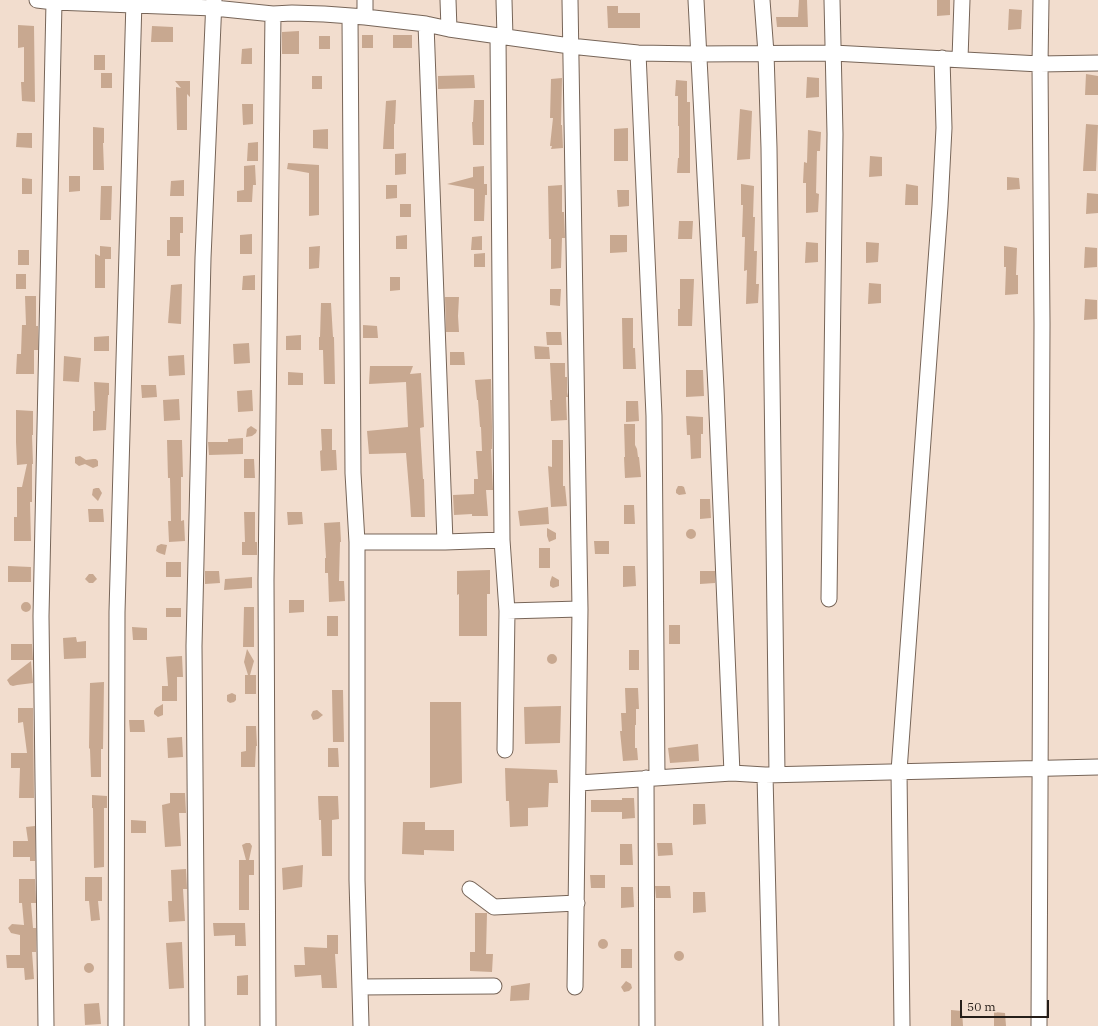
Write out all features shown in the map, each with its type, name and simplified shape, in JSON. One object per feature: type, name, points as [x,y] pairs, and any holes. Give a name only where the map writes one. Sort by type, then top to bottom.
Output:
[{"type":"street","points":[[37,0],[54,2],[71,1],[214,4],[273,14],[292,7],[350,17],[426,24],[449,29],[570,46],[638,53],[833,53],[1040,64],[1098,63]]},
{"type":"street","points":[[365,0],[365,18]]},
{"type":"street","points":[[448,0],[449,29]]},
{"type":"street","points":[[504,0],[501,36],[502,540],[507,612],[505,750]]},
{"type":"street","points":[[570,0],[580,609],[579,783],[575,987]]},
{"type":"street","points":[[696,0],[716,389],[732,773]]},
{"type":"street","points":[[762,0],[766,53],[769,148],[771,1026]]},
{"type":"street","points":[[829,599],[835,134],[832,0]]},
{"type":"street","points":[[960,59],[962,0]]},
{"type":"street","points":[[1039,1026],[1042,324],[1041,0]]},
{"type":"street","points":[[46,1026],[40,616],[54,2]]},
{"type":"street","points":[[116,1026],[117,612],[133,2]]},
{"type":"street","points":[[197,1026],[194,646],[203,258],[214,4]]},
{"type":"street","points":[[268,1026],[266,580],[273,14]]},
{"type":"street","points":[[350,17],[353,473],[358,542],[357,880],[361,1026]]},
{"type":"street","points":[[426,24],[445,542]]},
{"type":"street","points":[[638,53],[654,416],[652,778],[647,1026]]},
{"type":"street","points":[[902,1026],[898,772],[940,206],[944,128],[942,58]]},
{"type":"street","points":[[358,542],[445,542],[502,540]]},
{"type":"street","points":[[507,612],[580,609]]},
{"type":"street","points":[[579,783],[732,773],[771,774],[898,772],[1098,767]]},
{"type":"street","points":[[470,889],[494,907],[577,904]]},
{"type":"street","points":[[360,987],[494,986]]},
{"type":"building","points":[[799,0],[807,0],[808,27],[777,27],[776,17],[798,17]]},
{"type":"building","points":[[937,0],[950,0],[950,15],[937,16]]},
{"type":"building","points":[[607,6],[618,6],[618,13],[640,13],[640,28],[608,28]]},
{"type":"building","points":[[1009,9],[1022,10],[1021,29],[1008,30]]},
{"type":"building","points":[[18,25],[34,26],[35,102],[22,101],[21,82],[24,82],[24,47],[18,48]]},
{"type":"building","points":[[152,26],[173,27],[173,42],[151,42]]},
{"type":"building","points":[[299,31],[299,54],[282,54],[282,32]]},
{"type":"building","points":[[362,35],[373,35],[373,48],[362,48]]},
{"type":"building","points":[[393,35],[412,35],[412,48],[393,48]]},
{"type":"building","points":[[319,36],[330,36],[330,49],[319,49]]},
{"type":"building","points":[[252,48],[252,64],[241,64],[242,49]]},
{"type":"building","points":[[94,55],[105,55],[105,70],[94,70]]},
{"type":"building","points":[[101,73],[112,73],[112,88],[101,88]]},
{"type":"building","points":[[1086,74],[1098,76],[1098,95],[1085,95]]},
{"type":"building","points":[[474,75],[475,88],[438,89],[438,76]]},
{"type":"building","points":[[312,76],[322,76],[322,89],[312,89]]},
{"type":"building","points":[[807,77],[819,78],[819,97],[806,98]]},
{"type":"building","points":[[562,78],[561,125],[563,148],[551,149],[553,118],[550,118],[551,79]]},
{"type":"building","points":[[676,80],[687,81],[687,102],[690,102],[690,173],[677,173],[679,158],[679,126],[678,96],[675,96]]},
{"type":"building","points":[[175,81],[190,81],[190,97],[187,94],[187,130],[177,130],[176,87],[181,88]]},
{"type":"building","points":[[396,100],[394,149],[383,149],[386,101]]},
{"type":"building","points":[[474,100],[484,100],[484,145],[473,145],[472,122]]},
{"type":"building","points":[[242,104],[253,104],[253,124],[243,125]]},
{"type":"building","points":[[740,109],[752,111],[750,159],[737,160]]},
{"type":"building","points":[[1086,124],[1098,125],[1096,171],[1083,171]]},
{"type":"building","points":[[93,127],[104,128],[104,170],[93,170]]},
{"type":"building","points":[[628,128],[628,161],[614,161],[614,129]]},
{"type":"building","points":[[328,129],[328,149],[313,148],[313,130]]},
{"type":"building","points":[[808,130],[821,132],[820,151],[817,151],[816,193],[819,194],[818,212],[806,213],[806,183],[803,183],[804,162],[807,163]]},
{"type":"building","points":[[17,133],[32,133],[32,148],[16,147]]},
{"type":"building","points":[[258,142],[258,161],[247,161],[248,143]]},
{"type":"building","points":[[406,153],[406,174],[395,175],[395,154]]},
{"type":"building","points":[[870,156],[882,157],[882,176],[869,177]]},
{"type":"building","points":[[288,163],[319,165],[319,215],[309,216],[309,173],[287,169]]},
{"type":"building","points":[[255,165],[256,185],[253,185],[252,202],[237,202],[237,191],[244,190],[244,166]]},
{"type":"building","points":[[484,166],[484,184],[487,184],[487,195],[485,195],[484,221],[474,221],[474,189],[447,184],[473,177],[473,167]]},
{"type":"building","points":[[69,176],[80,176],[80,191],[69,192]]},
{"type":"building","points":[[1007,177],[1019,178],[1020,189],[1007,190]]},
{"type":"building","points":[[22,178],[32,179],[32,194],[22,194]]},
{"type":"building","points":[[184,180],[184,196],[170,196],[171,181]]},
{"type":"building","points":[[741,184],[754,186],[754,251],[757,251],[756,284],[759,284],[758,303],[746,304],[747,270],[744,271],[745,237],[742,237],[743,205],[741,205]]},
{"type":"building","points":[[906,184],[918,186],[918,205],[905,205]]},
{"type":"building","points":[[386,185],[397,185],[397,198],[386,199]]},
{"type":"building","points":[[562,185],[562,212],[564,212],[565,238],[562,238],[561,268],[551,269],[548,186]]},
{"type":"building","points":[[101,186],[112,186],[111,220],[100,220]]},
{"type":"building","points":[[617,190],[629,190],[629,206],[618,207]]},
{"type":"building","points":[[1087,193],[1098,194],[1098,213],[1086,214]]},
{"type":"building","points":[[400,204],[411,204],[411,217],[400,217]]},
{"type":"building","points":[[170,217],[183,217],[183,233],[180,233],[180,256],[167,256],[167,240],[170,240]]},
{"type":"building","points":[[679,221],[693,221],[692,239],[678,239]]},
{"type":"building","points":[[252,234],[252,254],[240,254],[240,235]]},
{"type":"building","points":[[407,235],[407,249],[396,249],[396,236]]},
{"type":"building","points":[[610,235],[627,235],[627,252],[610,253]]},
{"type":"building","points":[[482,236],[482,250],[471,250],[472,237]]},
{"type":"building","points":[[806,242],[818,243],[818,262],[805,263]]},
{"type":"building","points":[[866,242],[879,243],[878,262],[866,263]]},
{"type":"building","points":[[100,246],[111,247],[111,259],[105,259],[105,288],[95,288],[95,254],[100,256]]},
{"type":"building","points":[[320,246],[319,268],[309,269],[309,247]]},
{"type":"building","points":[[1004,246],[1017,248],[1016,275],[1018,275],[1018,294],[1005,295],[1006,267],[1004,267]]},
{"type":"building","points":[[1085,247],[1097,248],[1097,267],[1084,268]]},
{"type":"building","points":[[18,250],[29,250],[29,265],[18,265]]},
{"type":"building","points":[[485,253],[485,267],[474,267],[474,254]]},
{"type":"building","points":[[16,274],[26,274],[26,289],[16,289]]},
{"type":"building","points":[[255,275],[255,290],[242,290],[243,276]]},
{"type":"building","points":[[390,277],[400,277],[400,290],[390,291]]},
{"type":"building","points":[[680,279],[694,279],[692,326],[678,326],[678,309],[680,309]]},
{"type":"building","points":[[869,283],[881,284],[881,303],[868,304]]},
{"type":"building","points":[[182,284],[181,324],[168,323],[171,285]]},
{"type":"building","points":[[550,289],[561,289],[560,306],[550,305]]},
{"type":"building","points":[[25,296],[36,296],[38,350],[34,350],[34,374],[16,374],[17,354],[21,354],[22,325],[26,325]]},
{"type":"building","points":[[445,297],[459,297],[459,332],[446,332]]},
{"type":"building","points":[[1085,299],[1097,300],[1097,319],[1084,320]]},
{"type":"building","points":[[321,303],[331,303],[334,337],[335,384],[324,384],[323,350],[319,350]]},
{"type":"building","points":[[622,318],[633,318],[633,348],[635,348],[636,369],[623,369]]},
{"type":"building","points":[[363,325],[377,326],[378,338],[363,338]]},
{"type":"building","points":[[546,332],[561,332],[562,345],[547,345]]},
{"type":"building","points":[[301,335],[301,350],[286,350],[286,336]]},
{"type":"building","points":[[109,336],[109,351],[94,351],[94,337]]},
{"type":"building","points":[[249,343],[250,363],[234,364],[233,344]]},
{"type":"building","points":[[534,346],[549,347],[550,359],[535,359]]},
{"type":"building","points":[[450,352],[464,352],[465,365],[450,365]]},
{"type":"building","points":[[184,355],[185,375],[169,376],[168,356]]},
{"type":"building","points":[[64,356],[81,358],[79,382],[63,381]]},
{"type":"building","points":[[550,363],[565,363],[565,377],[567,377],[568,397],[566,397],[567,420],[551,421],[550,400],[552,400]]},
{"type":"building","points":[[370,366],[413,366],[410,374],[421,373],[424,427],[420,428],[425,517],[411,517],[406,453],[369,454],[367,431],[408,427],[406,382],[369,384]]},
{"type":"building","points":[[686,370],[703,370],[704,396],[686,397]]},
{"type":"building","points":[[288,372],[303,373],[303,385],[288,385]]},
{"type":"building","points":[[491,379],[491,449],[493,490],[486,490],[488,516],[472,516],[472,514],[454,515],[453,495],[474,494],[474,479],[478,479],[476,451],[482,451],[481,427],[475,380]]},
{"type":"building","points":[[94,382],[109,383],[106,430],[93,431],[93,411],[95,411]]},
{"type":"building","points":[[141,385],[156,385],[157,397],[142,398]]},
{"type":"building","points":[[252,390],[253,411],[238,412],[237,391]]},
{"type":"building","points":[[179,399],[180,420],[164,421],[163,400]]},
{"type":"building","points":[[626,401],[638,401],[639,421],[626,422]]},
{"type":"building","points":[[16,410],[33,411],[32,502],[30,502],[31,541],[14,541],[14,517],[17,517],[17,487],[22,487],[27,464],[17,465]]},
{"type":"building","points":[[686,416],[703,417],[701,458],[691,459],[690,435],[687,435]]},
{"type":"building","points":[[624,424],[635,424],[635,445],[639,457],[641,477],[625,478]]},
{"type":"building","points":[[251,426],[257,430],[256,433],[252,436],[246,437],[247,429]]},
{"type":"building","points":[[321,429],[332,429],[332,450],[336,450],[337,470],[321,471]]},
{"type":"building","points":[[243,438],[243,454],[209,455],[208,442],[228,442],[228,439]]},
{"type":"building","points":[[167,440],[182,440],[183,477],[181,477],[181,521],[184,520],[185,541],[169,542],[168,521],[171,521]]},
{"type":"building","points":[[552,440],[563,440],[563,486],[565,486],[567,506],[551,507],[548,466],[552,467]]},
{"type":"building","points":[[80,456],[86,460],[96,459],[98,461],[98,466],[93,468],[85,464],[79,466],[75,463],[75,457]]},
{"type":"building","points":[[244,459],[254,459],[255,478],[244,478]]},
{"type":"building","points":[[678,486],[684,487],[686,494],[679,495],[676,493]]},
{"type":"building","points":[[99,488],[102,493],[98,501],[92,495],[93,489]]},
{"type":"building","points":[[700,499],[710,499],[711,518],[700,519]]},
{"type":"building","points":[[624,505],[634,505],[635,524],[624,524]]},
{"type":"building","points":[[548,507],[549,524],[520,526],[518,511]]},
{"type":"building","points":[[88,509],[103,509],[104,522],[89,522]]},
{"type":"building","points":[[244,512],[255,512],[255,542],[257,542],[257,555],[242,555],[242,542],[245,542]]},
{"type":"building","points":[[287,512],[302,512],[303,524],[288,525]]},
{"type":"building","points":[[340,522],[341,542],[339,581],[344,581],[345,601],[329,602],[328,573],[325,573],[326,558],[324,523]]},
{"type":"building","points":[[547,528],[556,533],[556,539],[549,542]]},
{"type":"building","points":[[691,529],[696,534],[691,539],[686,534]]},
{"type":"building","points":[[594,541],[609,541],[609,554],[595,554]]},
{"type":"building","points":[[161,544],[167,545],[165,555],[156,551],[157,546]]},
{"type":"building","points":[[539,548],[550,548],[550,568],[539,568]]},
{"type":"building","points":[[166,562],[181,562],[181,577],[166,577]]},
{"type":"building","points":[[8,566],[31,567],[31,582],[8,582]]},
{"type":"building","points":[[623,566],[635,566],[636,586],[623,587]]},
{"type":"building","points":[[490,570],[490,594],[487,594],[487,636],[459,636],[459,594],[457,595],[457,571]]},
{"type":"building","points":[[205,571],[219,571],[220,583],[205,584]]},
{"type":"building","points":[[700,571],[715,571],[715,583],[700,584]]},
{"type":"building","points":[[89,574],[93,574],[97,579],[93,583],[89,583],[85,579]]},
{"type":"building","points":[[552,576],[559,580],[559,586],[553,588],[550,586]]},
{"type":"building","points":[[252,577],[252,588],[224,590],[225,579]]},
{"type":"building","points":[[289,600],[304,600],[304,612],[289,613]]},
{"type":"building","points":[[26,602],[31,607],[26,612],[21,607]]},
{"type":"building","points":[[244,607],[254,607],[254,647],[243,647]]},
{"type":"building","points":[[166,608],[181,608],[181,617],[166,617]]},
{"type":"building","points":[[327,616],[338,616],[338,636],[327,636]]},
{"type":"building","points":[[669,625],[680,625],[680,644],[669,644]]},
{"type":"building","points":[[132,627],[147,628],[147,640],[133,640]]},
{"type":"building","points":[[76,637],[77,642],[86,641],[86,658],[64,659],[63,638]]},
{"type":"building","points":[[11,644],[32,644],[33,660],[11,660]]},
{"type":"building","points":[[247,649],[254,661],[250,675],[256,675],[256,694],[245,694],[245,675],[248,675],[244,662]]},
{"type":"building","points":[[629,650],[639,650],[639,670],[629,670]]},
{"type":"building","points":[[552,654],[557,659],[552,664],[547,659]]},
{"type":"building","points":[[182,656],[183,677],[177,677],[177,701],[162,701],[162,686],[168,686],[166,657]]},
{"type":"building","points":[[31,661],[33,683],[13,686],[10,685],[7,680]]},
{"type":"building","points":[[104,682],[101,777],[91,777],[89,748],[90,683]]},
{"type":"building","points":[[625,688],[638,688],[639,709],[636,709],[635,748],[637,748],[638,760],[623,761],[620,731],[622,731],[621,713],[626,713]]},
{"type":"building","points":[[332,690],[343,690],[344,742],[333,742]]},
{"type":"building","points":[[232,693],[236,695],[236,700],[230,703],[227,701],[227,695]]},
{"type":"building","points":[[430,702],[461,702],[462,783],[430,788]]},
{"type":"building","points":[[163,704],[163,715],[158,717],[154,714],[154,711]]},
{"type":"building","points":[[561,706],[560,743],[525,744],[524,707]]},
{"type":"building","points":[[18,708],[33,708],[34,798],[19,798],[20,768],[11,768],[11,753],[27,753],[23,722],[18,723]]},
{"type":"building","points":[[317,710],[323,715],[318,719],[313,720],[311,715],[313,711]]},
{"type":"building","points":[[129,720],[144,720],[145,732],[130,732]]},
{"type":"building","points":[[246,726],[256,726],[257,746],[255,767],[241,767],[241,752],[246,751]]},
{"type":"building","points":[[182,737],[183,757],[168,758],[167,738]]},
{"type":"building","points":[[698,744],[699,761],[670,763],[668,748]]},
{"type":"building","points":[[328,748],[338,748],[339,767],[328,767]]},
{"type":"building","points":[[505,768],[557,770],[558,783],[549,783],[548,807],[528,808],[528,826],[510,827],[509,801],[506,801]]},
{"type":"building","points":[[170,793],[185,793],[186,813],[179,813],[181,846],[165,847],[162,805],[170,803]]},
{"type":"building","points":[[92,795],[107,796],[107,808],[104,808],[104,867],[94,868],[93,808]]},
{"type":"building","points":[[318,796],[338,796],[339,819],[332,820],[332,856],[322,856],[321,820],[319,820]]},
{"type":"building","points":[[622,798],[634,798],[635,818],[622,819],[622,812],[591,812],[591,800],[622,800]]},
{"type":"building","points":[[693,804],[705,804],[706,824],[693,825]]},
{"type":"building","points":[[131,820],[146,821],[146,833],[131,833]]},
{"type":"building","points":[[403,822],[425,822],[425,830],[454,830],[454,851],[424,850],[424,855],[402,854]]},
{"type":"building","points":[[35,826],[35,861],[30,861],[30,857],[13,857],[13,841],[28,841],[26,827]]},
{"type":"building","points":[[250,843],[252,846],[249,860],[254,860],[254,875],[249,875],[249,910],[239,910],[239,860],[246,860],[242,845]]},
{"type":"building","points":[[657,843],[672,843],[673,855],[658,856]]},
{"type":"building","points":[[620,844],[632,844],[633,865],[620,865]]},
{"type":"building","points":[[303,865],[302,887],[283,890],[282,868]]},
{"type":"building","points":[[186,869],[187,889],[183,889],[185,921],[169,922],[168,901],[172,901],[171,870]]},
{"type":"building","points":[[590,875],[605,875],[605,888],[591,888]]},
{"type":"building","points":[[85,877],[102,877],[102,901],[98,901],[100,920],[91,921],[89,901],[85,901]]},
{"type":"building","points":[[19,879],[35,879],[36,903],[31,903],[33,928],[36,928],[36,952],[32,952],[34,979],[25,980],[24,968],[7,968],[6,955],[20,955],[20,935],[11,933],[8,928],[12,924],[24,925],[22,903],[19,903]]},
{"type":"building","points":[[655,886],[670,886],[671,898],[656,898]]},
{"type":"building","points":[[621,887],[633,887],[634,907],[621,908]]},
{"type":"building","points":[[693,892],[705,892],[706,912],[693,913]]},
{"type":"building","points":[[475,913],[487,913],[486,954],[493,954],[492,972],[470,971],[470,952],[475,952]]},
{"type":"building","points":[[213,923],[245,923],[246,946],[235,946],[235,935],[214,936]]},
{"type":"building","points":[[327,935],[338,935],[338,954],[335,954],[337,988],[322,988],[321,975],[295,977],[294,965],[305,965],[304,947],[327,948]]},
{"type":"building","points":[[601,939],[605,939],[608,944],[605,949],[601,949],[598,946],[598,942]]},
{"type":"building","points":[[182,942],[184,988],[169,989],[166,943]]},
{"type":"building","points":[[621,949],[632,949],[632,968],[621,968]]},
{"type":"building","points":[[679,951],[684,956],[679,961],[674,956]]},
{"type":"building","points":[[87,963],[91,963],[94,968],[91,973],[87,973],[84,970],[84,966]]},
{"type":"building","points":[[248,975],[248,995],[237,995],[237,976]]},
{"type":"building","points":[[626,981],[631,984],[632,988],[629,991],[624,992],[621,987]]},
{"type":"building","points":[[530,983],[529,1000],[510,1001],[511,986]]},
{"type":"building","points":[[99,1003],[101,1024],[85,1025],[84,1004]]},
{"type":"building","points":[[951,1010],[962,1011],[963,1026],[951,1026]]},
{"type":"building","points":[[994,1012],[1005,1013],[1006,1026],[994,1026]]}]
